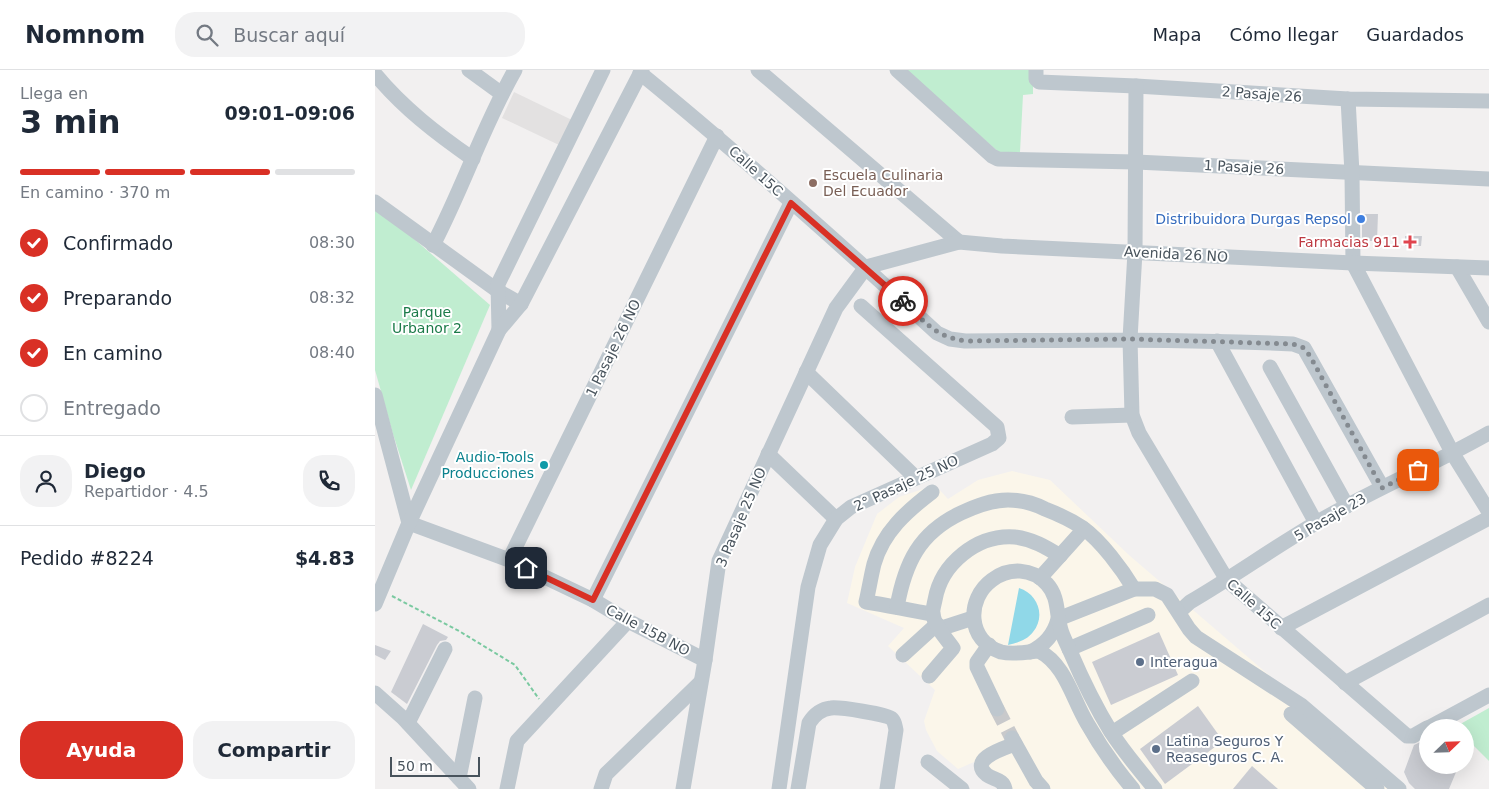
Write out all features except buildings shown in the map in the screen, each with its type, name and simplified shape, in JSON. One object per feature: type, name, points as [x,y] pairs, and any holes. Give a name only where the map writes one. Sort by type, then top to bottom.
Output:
[{"type":"street","points":[[469,70],[502,94]]},
{"type":"street","points":[[433,245],[502,94],[515,70]]},
{"type":"street","points":[[758,70],[959,242]]},
{"type":"street","name":"1 Pasaje 26","points":[[897,70],[992,156],[998,158],[1136,162],[1489,179]]},
{"type":"street","points":[[499,330],[498,284],[601,71]]},
{"type":"street","points":[[378,597],[409,523],[499,330],[521,304],[641,72]]},
{"type":"street","name":"Calle 15C","points":[[641,72],[717,136],[937,333],[950,339],[965,341],[1130,339],[1217,341],[1293,344],[1304,348],[1382,488]]},
{"type":"street","points":[[375,74],[388,90],[426,126],[473,159]]},
{"type":"street","name":"2 Pasaje 26","points":[[1036,74],[1039,82],[1348,99],[1489,101]]},
{"type":"street","name":"Calle 15C","points":[[1136,86],[1135,252],[1130,339],[1132,415],[1139,433],[1227,580],[1405,734],[1413,736],[1419,733]]},
{"type":"street","points":[[1348,99],[1352,173],[1353,264],[1453,454],[1489,512]]},
{"type":"street","name":"1 Pasaje 26 NO","points":[[509,560],[717,136]]},
{"type":"street","points":[[375,202],[497,291],[521,304]]},
{"type":"street","points":[[593,600],[791,203]]},
{"type":"street","name":"Avenida 26 NO","points":[[865,267],[959,242],[1003,246],[1353,264],[1489,268]]},
{"type":"street","name":"3 Pasaje 25 NO","points":[[683,789],[705,660],[719,560],[836,308],[865,267]]},
{"type":"street","points":[[1457,267],[1489,322]]},
{"type":"street","name":"2° Pasaje 25 NO","points":[[779,789],[808,587],[819,545],[836,519],[851,507],[992,444],[999,438],[997,428],[861,306]]},
{"type":"street","points":[[1217,341],[1316,523]]},
{"type":"street","points":[[1270,367],[1347,506]]},
{"type":"street","points":[[806,372],[916,478]]},
{"type":"street","points":[[375,395],[379,429],[409,523]]},
{"type":"street","points":[[1072,418],[1132,415]]},
{"type":"street","name":"5 Pasaje 23","points":[[1179,612],[1190,602],[1316,523],[1382,488],[1453,454],[1489,433]]},
{"type":"street","points":[[768,454],[836,519]]},
{"type":"street","points":[[932,492],[906,512],[897,522],[881,548],[874,562],[866,602],[897,606],[936,622],[973,618]]},
{"type":"street","points":[[897,606],[902,579],[916,550],[923,542],[947,521],[976,506],[999,500],[1028,502],[1067,518],[1084,529],[1119,565],[1134,589]]},
{"type":"street","points":[[1281,628],[1489,518]]},
{"type":"street","name":"Calle 15B NO","points":[[409,523],[509,560],[593,600],[628,621],[705,660]]},
{"type":"street","points":[[1040,578],[1084,529]]},
{"type":"street","points":[[929,676],[953,648],[936,622],[936,595],[945,572],[963,554],[980,543],[998,537],[1024,538],[1040,544],[1060,556]]},
{"type":"street","points":[[1133,789],[1097,740],[1079,710],[1056,664],[1039,651],[1010,654],[999,651],[981,639],[975,629],[973,618],[978,596],[985,586],[995,578],[1007,572],[1019,570],[1030,572],[1048,585],[1054,594],[1058,619],[1069,649],[1089,694],[1112,733],[1155,789]]},
{"type":"street","points":[[1058,619],[1134,589],[1160,590],[1167,595],[1189,629],[1196,636],[1301,705],[1399,789]]},
{"type":"street","points":[[1345,683],[1489,605]]},
{"type":"street","points":[[1069,649],[1148,615]]},
{"type":"street","points":[[1030,652],[1039,648],[1047,641],[1055,630],[1058,619]]},
{"type":"street","points":[[507,789],[517,741],[628,621]]},
{"type":"street","points":[[903,655],[936,622]]},
{"type":"street","points":[[989,645],[977,662],[977,667],[997,709]]},
{"type":"street","points":[[408,723],[445,649]]},
{"type":"street","points":[[1112,733],[1192,681]]},
{"type":"street","points":[[601,789],[606,774],[701,683]]},
{"type":"street","points":[[375,693],[408,723],[464,783]]},
{"type":"street","points":[[1445,719],[1489,695]]},
{"type":"street","points":[[464,783],[475,698]]},
{"type":"street","points":[[798,789],[809,723],[813,716],[822,710],[832,708],[879,714],[890,718],[895,723],[896,730],[887,789]]},
{"type":"street","points":[[1291,714],[1377,789]]},
{"type":"street","points":[[1005,789],[1004,784],[1000,780],[988,775],[983,770],[982,764],[984,758],[1013,741],[1043,789]]},
{"type":"street","points":[[928,762],[963,789]]},
{"type":"path","points":[[378,597],[459,631],[515,665],[547,709]]},
{"type":"shaded area","points":[[514,92],[572,120],[559,145],[502,118]]},
{"type":"shaded area","points":[[1012,471],[1050,480],[1130,556],[1402,789],[1012,789],[982,775],[974,762],[958,769],[937,751],[926,730],[924,721],[935,690],[888,646],[904,628],[847,603],[855,567],[877,514],[899,497],[935,485],[948,499],[978,480]]},
{"type":"green space","points":[[904,70],[1033,70],[1033,94],[1023,95],[1020,152],[1001,154]]},
{"type":"green space","name":"Parque Urbanor 2","points":[[375,205],[490,305],[411,490],[375,370]]},
{"type":"green space","points":[[1489,708],[1489,761],[1474,746],[1474,719],[1469,719]]},
{"type":"water","points":[[1019,588],[1026,591],[1035,600],[1038,606],[1039,619],[1037,626],[1028,637],[1008,645]]},
{"type":"tunnel","points":[[997,709],[1012,738]]},
{"type":"way so far","points":[[903,301],[937,333],[950,339],[965,341],[1130,339],[1293,344],[1304,348],[1310,356],[1382,488],[1418,470]]},
{"type":"place","name":"Escuela Culinaria Del Ecuador","points":[[813,183]]},
{"type":"place","name":"Distribuidora Durgas Repsol","points":[[1361,219]]},
{"type":"place","name":"Farmacias 911","points":[[1410,242]]},
{"type":"place","name":"Audio-Tools Producciones","points":[[544,465]]},
{"type":"place","name":"Interagua","points":[[1140,662]]},
{"type":"place","name":"Latina Seguros Y Reaseguros C. A.","points":[[1156,749]]},
{"type":"route","points":[[526,568],[593,600],[791,203],[903,301]]}]
